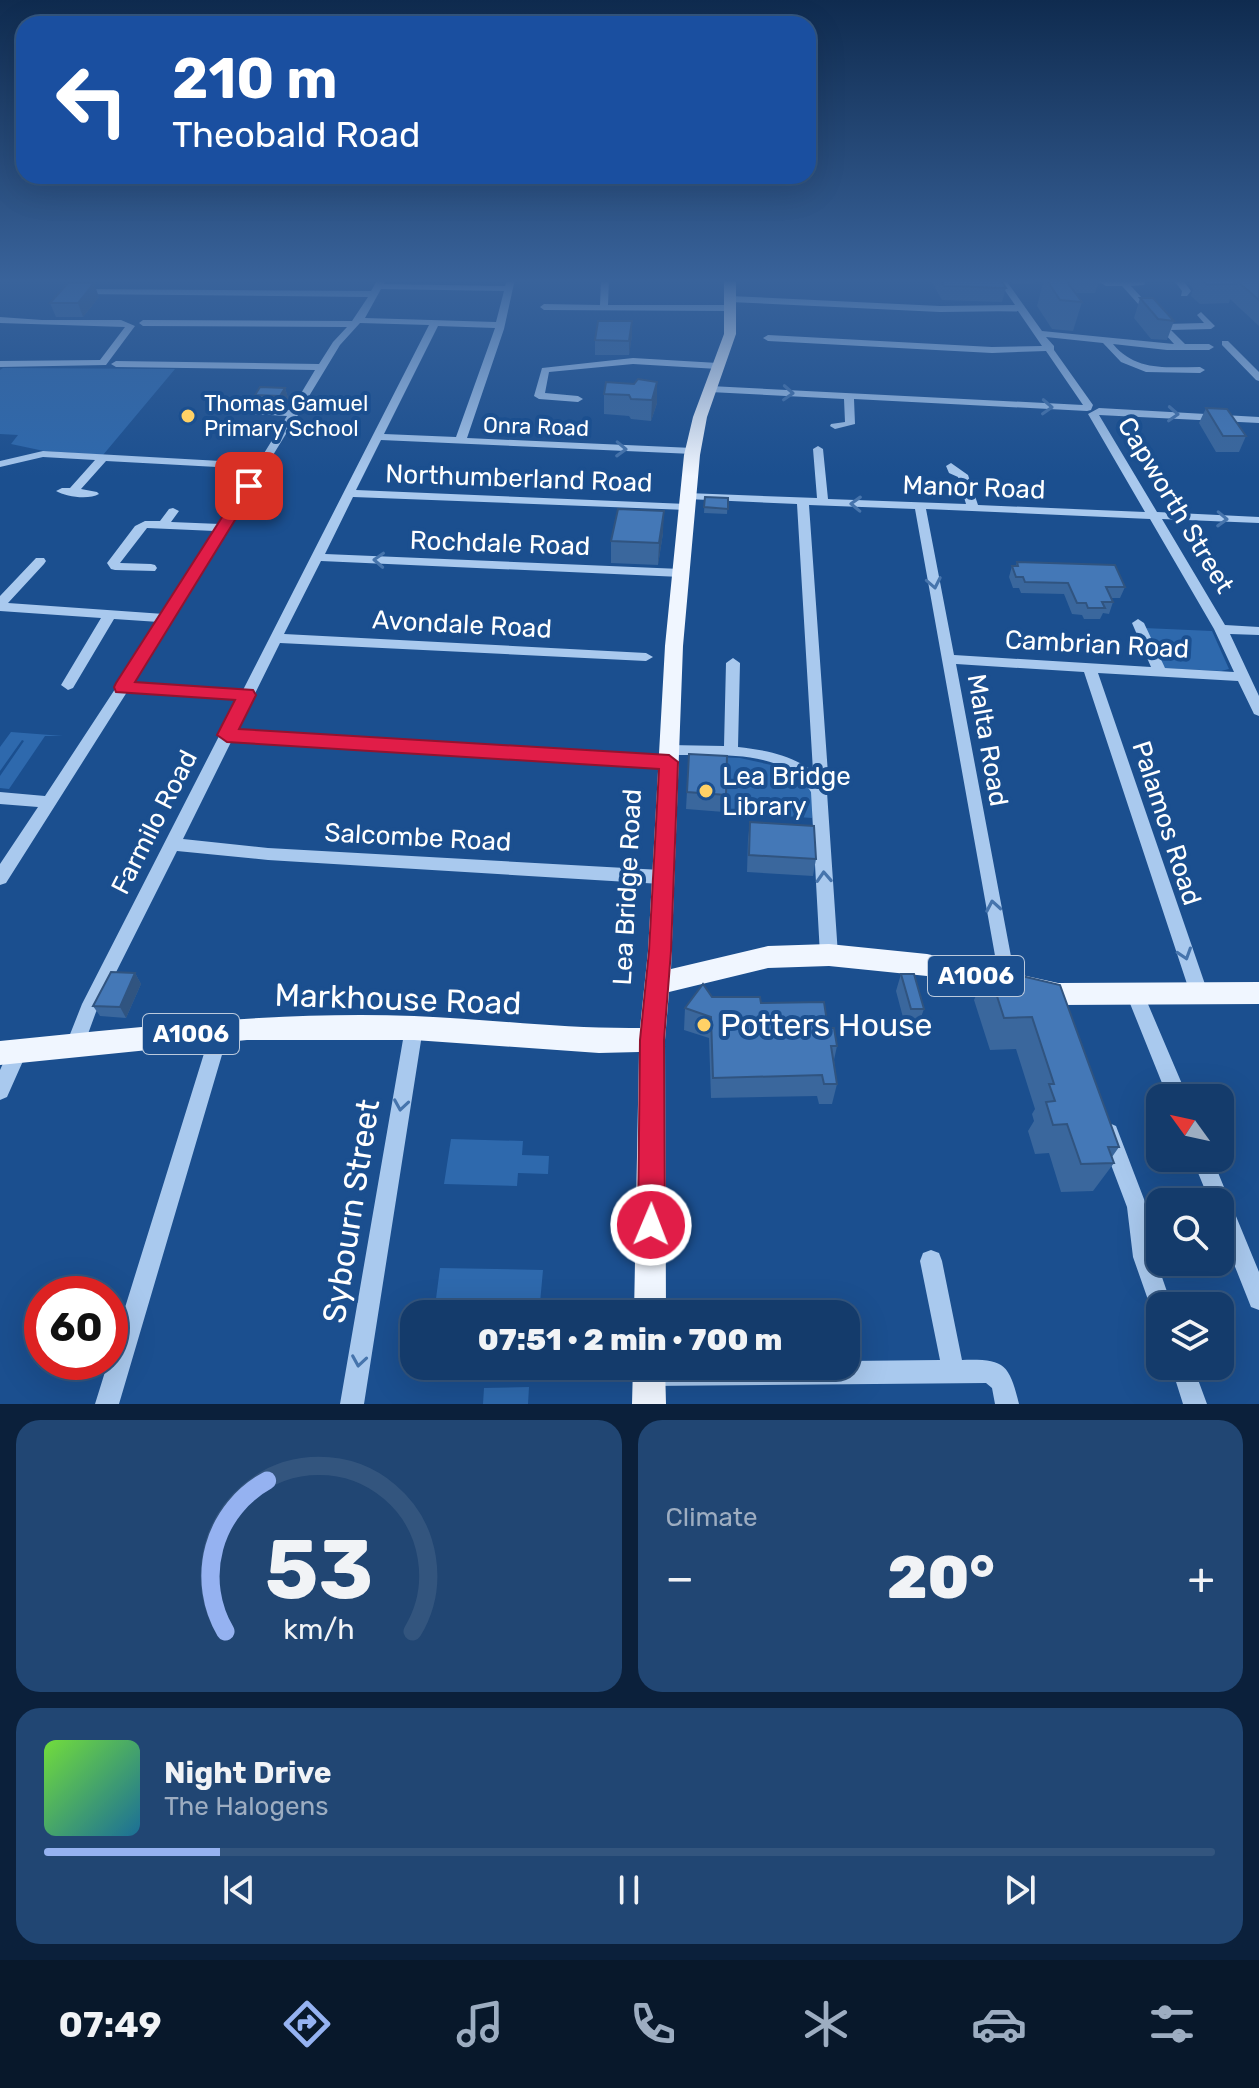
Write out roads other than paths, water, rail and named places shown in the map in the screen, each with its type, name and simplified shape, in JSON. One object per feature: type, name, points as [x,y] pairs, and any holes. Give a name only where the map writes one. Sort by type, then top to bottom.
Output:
[{"type":"main road","name":"Lea Bridge Road","points":[[650,1300],[652,1040],[681,573],[693,451],[726,345]]},
{"type":"main road","name":"A1006","points":[[656,982],[685,979],[768,957],[829,955],[927,965],[1007,983],[1061,1001],[1199,993],[1259,993]]},
{"type":"main road","name":"Markhouse Road","points":[[9,1053],[220,1031],[414,1028],[571,1040],[652,1040]]},
{"type":"street","points":[[1,365],[103,363],[117,345]]},
{"type":"street","points":[[0,878],[168,618],[336,345]]},
{"type":"street","name":"Farmilo Road","points":[[74,1047],[89,1008],[424,345]]},
{"type":"street","points":[[460,442],[493,345]]},
{"type":"street","points":[[883,345],[980,350],[1051,348]]},
{"type":"street","name":"Capworth Street","points":[[1048,345],[1157,516],[1221,629],[1259,711]]},
{"type":"street","points":[[1108,345],[1117,357],[1135,366],[1200,370]]},
{"type":"street","points":[[1158,345],[1220,346],[1259,378]]},
{"type":"street","points":[[578,399],[539,396],[545,370],[633,361],[718,366]]},
{"type":"street","points":[[116,364],[323,367]]},
{"type":"street","points":[[710,389],[1259,420]]},
{"type":"street","points":[[835,426],[850,424],[849,396]]},
{"type":"street","points":[[238,410],[296,413]]},
{"type":"street","name":"Onra Road","points":[[378,437],[693,451]]},
{"type":"street","points":[[818,449],[823,503]]},
{"type":"street","points":[[0,464],[43,454],[262,466]]},
{"type":"street","points":[[93,494],[68,492],[103,458]]},
{"type":"street","points":[[951,466],[953,471],[963,475],[973,508]]},
{"type":"street","name":"Northumberland Road","points":[[349,493],[687,502]]},
{"type":"street","name":"Manor Road","points":[[687,502],[803,502],[1259,520]]},
{"type":"street","points":[[803,502],[815,766]]},
{"type":"street","name":"Malta Road","points":[[920,506],[1007,983]]},
{"type":"street","points":[[163,525],[173,511]]},
{"type":"street","points":[[151,568],[115,566],[113,563],[145,524],[223,528]]},
{"type":"street","name":"Rochdale Road","points":[[317,557],[681,573]]},
{"type":"street","points":[[0,606],[40,561]]},
{"type":"street","points":[[0,606],[168,618]]},
{"type":"street","points":[[68,685],[93,648],[94,637],[110,614]]},
{"type":"street","points":[[1138,623],[1160,672]]},
{"type":"street","points":[[1221,629],[1259,631]]},
{"type":"street","name":"Avondale Road","points":[[276,638],[646,657]]},
{"type":"street","name":"Cambrian Road","points":[[949,659],[1242,677]]},
{"type":"street","points":[[731,752],[733,663]]},
{"type":"street","name":"Palamos Road","points":[[1090,668],[1199,993]]},
{"type":"street","points":[[123,687],[247,695]]},
{"type":"street","points":[[227,735],[669,756],[731,752],[764,756],[792,765],[818,787],[829,955]]},
{"type":"street","points":[[0,798],[49,802]]},
{"type":"street","name":"Salcombe Road","points":[[173,844],[268,854],[661,877]]},
{"type":"street","points":[[1136,996],[1172,1084]]},
{"type":"street","name":"Sybourn Street","points":[[352,1404],[414,1028]]},
{"type":"street","points":[[107,1404],[220,1031]]},
{"type":"street","points":[[0,1091],[9,1053]]},
{"type":"street","points":[[1101,1110],[1137,1207],[1144,1257],[1156,1292]]},
{"type":"street","points":[[1234,1237],[1259,1299]]},
{"type":"street","points":[[931,1261],[953,1370]]},
{"type":"street","points":[[649,1382],[990,1371],[1005,1393]]},
{"type":"street","points":[[1187,1380],[1195,1404]]},
{"type":"place","name":"Thomas Gamuel Primary School","points":[[188,416]]},
{"type":"place","name":"Lea Bridge Library","points":[[706,791]]},
{"type":"place","name":"Potters House","points":[[704,1025]]}]
